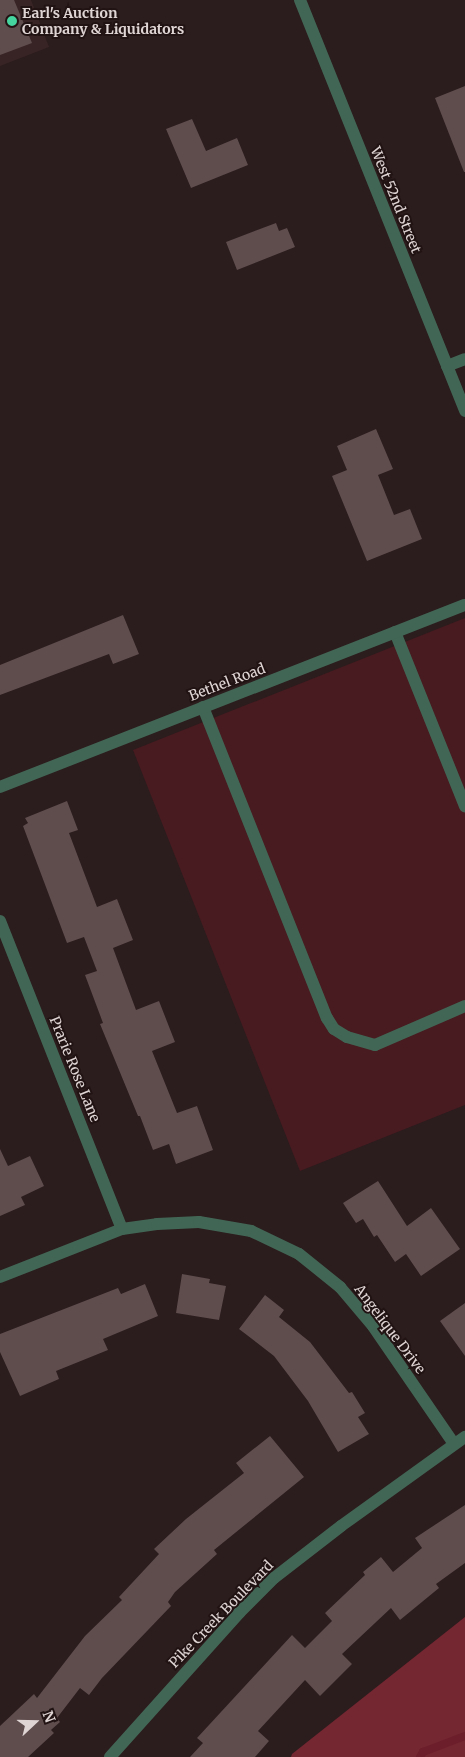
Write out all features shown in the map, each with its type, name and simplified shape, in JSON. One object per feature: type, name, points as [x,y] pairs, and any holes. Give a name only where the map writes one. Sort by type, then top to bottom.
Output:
[{"type":"street","name":"West 52nd Street","points":[[300,0],[465,411]]},
{"type":"street","points":[[447,366],[465,359]]},
{"type":"street","name":"Bethel Road","points":[[0,787],[465,605]]},
{"type":"street","points":[[395,632],[465,806]]},
{"type":"street","points":[[203,707],[323,1009],[334,1029],[347,1037],[375,1045],[465,1006]]},
{"type":"street","name":"Prarie Rose Lane","points":[[0,921],[122,1229]]},
{"type":"street","name":"Angelique Drive","points":[[0,1277],[122,1229],[176,1222],[218,1224],[251,1231],[299,1254],[327,1275],[362,1312],[454,1444]]},
{"type":"street","name":"Pike Creek Boulevard","points":[[110,1757],[239,1613],[274,1578],[341,1526],[465,1437]]},
{"type":"shaded area","points":[[0,0],[31,0],[49,47],[0,66]]},
{"type":"shaded area","points":[[465,618],[465,1105],[300,1171],[133,750]]},
{"type":"shaded area","points":[[465,1617],[465,1757],[291,1757],[292,1754]]},
{"type":"building","name":"Earl's Auction Company & Liquidators","points":[[0,0],[14,0],[32,43],[0,55]]},
{"type":"building","points":[[465,86],[465,172],[464,172],[435,98]]},
{"type":"building","points":[[192,119],[206,151],[237,138],[248,165],[191,188],[166,129]]},
{"type":"building","points":[[276,223],[279,231],[287,228],[295,247],[237,270],[226,242]]},
{"type":"building","points":[[376,429],[393,469],[378,475],[394,515],[410,509],[422,539],[367,561],[332,476],[347,470],[337,446]]},
{"type":"building","points":[[123,615],[139,654],[113,664],[109,654],[0,695],[0,665]]},
{"type":"building","points":[[67,801],[78,830],[69,833],[97,907],[117,899],[133,940],[113,948],[136,1010],[159,1001],[175,1042],[152,1051],[177,1113],[197,1106],[213,1150],[176,1164],[169,1144],[153,1150],[100,1024],[103,1023],[85,975],[97,971],[84,937],[67,943],[23,826],[28,823],[25,818]]},
{"type":"building","points":[[0,1149],[8,1166],[30,1156],[44,1186],[21,1197],[25,1205],[0,1216]]},
{"type":"building","points":[[378,1181],[407,1226],[431,1208],[460,1249],[421,1276],[406,1254],[395,1262],[377,1235],[374,1237],[363,1219],[356,1223],[343,1203]]},
{"type":"building","points":[[182,1274],[210,1279],[209,1283],[226,1286],[219,1320],[176,1313]]},
{"type":"building","points":[[145,1284],[158,1316],[103,1339],[108,1350],[56,1371],[59,1379],[20,1396],[0,1352],[0,1334],[118,1288],[121,1294]]},
{"type":"building","points":[[265,1295],[284,1310],[279,1317],[310,1342],[349,1393],[352,1392],[365,1413],[358,1417],[369,1434],[338,1452],[308,1401],[274,1356],[239,1329]]},
{"type":"building","points":[[465,1303],[465,1356],[440,1321]]},
{"type":"building","points":[[270,1436],[304,1477],[214,1550],[217,1554],[175,1592],[168,1602],[171,1606],[102,1678],[89,1695],[80,1688],[57,1718],[60,1722],[51,1730],[54,1733],[28,1757],[0,1757],[0,1726],[34,1694],[37,1698],[85,1636],[122,1600],[119,1597],[159,1554],[154,1549],[186,1519],[244,1473],[236,1463]]},
{"type":"building","points":[[465,1505],[465,1563],[436,1584],[439,1588],[400,1620],[391,1608],[342,1654],[352,1664],[320,1696],[305,1680],[258,1731],[269,1741],[255,1757],[190,1757],[203,1743],[197,1738],[292,1635],[305,1648],[332,1621],[325,1613],[365,1575],[363,1572],[381,1557],[393,1572],[422,1548],[415,1538]]},
{"type":"waterway","points":[[420,1757],[423,1752],[465,1736]]},
{"type":"place","name":"Earl's Auction Company & Liquidators","points":[[12,21]]}]
